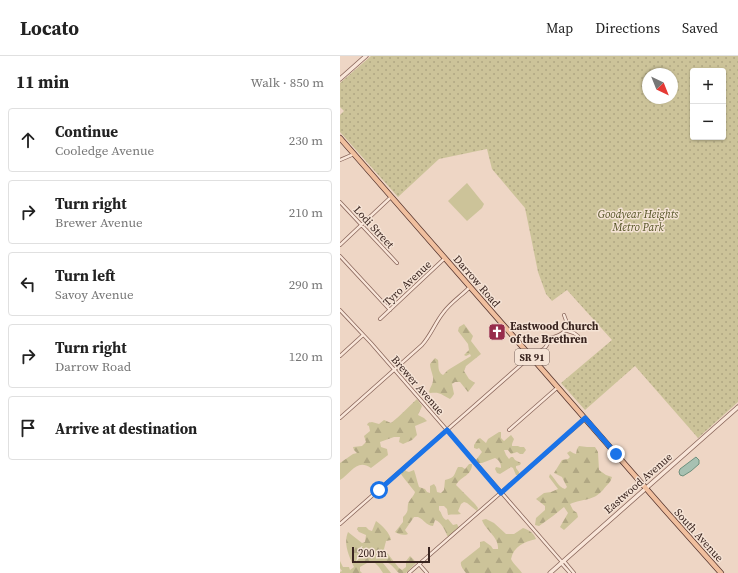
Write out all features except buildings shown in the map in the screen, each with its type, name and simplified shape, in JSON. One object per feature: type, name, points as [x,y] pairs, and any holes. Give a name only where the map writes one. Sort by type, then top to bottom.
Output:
[{"type":"main road","name":"Darrow Road","points":[[340,138],[664,509]]},
{"type":"main road","name":"South Avenue","points":[[664,509],[721,573]]},
{"type":"street","points":[[340,79],[363,57]]},
{"type":"street","points":[[340,160],[354,154]]},
{"type":"street","points":[[340,245],[391,197]]},
{"type":"street","name":"Lodi Street","points":[[340,202],[397,263]]},
{"type":"street","points":[[340,256],[390,310]]},
{"type":"street","name":"Tyro Avenue","points":[[380,319],[445,258]]},
{"type":"street","points":[[340,418],[422,345],[432,332],[443,313],[470,287]]},
{"type":"street","name":"Brewer Avenue","points":[[340,310],[562,562]]},
{"type":"street","points":[[340,524],[531,356],[542,350],[550,338],[560,336],[565,330],[567,324],[564,315]]},
{"type":"street","points":[[565,330],[574,332],[578,336]]},
{"type":"street","points":[[340,356],[363,335]]},
{"type":"street","points":[[509,430],[558,387]]},
{"type":"street","name":"Eastwood Avenue","points":[[550,573],[738,407]]},
{"type":"street","points":[[409,573],[585,418]]},
{"type":"street","points":[[562,562],[570,573]]},
{"type":"street","points":[[562,562],[574,573]]},
{"type":"street","points":[[419,564],[427,573]]},
{"type":"green space","name":"Goodyear Heights Metro Park","points":[[371,56],[738,56],[738,402],[698,438],[635,366],[585,410],[561,383],[612,340],[567,290],[552,301],[546,294],[538,272],[525,208],[492,169],[487,149],[439,159],[398,197],[340,132],[340,115],[344,111],[340,107],[340,83]]},
{"type":"green space","points":[[467,183],[484,204],[482,208],[467,221],[448,201]]},
{"type":"green space","points":[[464,324],[473,336],[471,341],[481,354],[466,366],[464,371],[469,379],[475,383],[468,392],[460,382],[455,382],[452,384],[454,394],[450,399],[439,393],[430,393],[433,379],[430,364],[435,358],[438,360],[439,370],[443,375],[448,370],[471,356],[470,354],[466,356],[464,355],[469,350],[468,344],[458,331],[459,327]]},
{"type":"green space","points":[[417,399],[422,406],[418,415],[427,421],[415,426],[417,435],[412,440],[403,444],[399,442],[400,437],[394,437],[380,442],[381,447],[387,449],[388,455],[371,468],[366,465],[362,465],[354,468],[340,480],[340,463],[357,453],[353,447],[362,446],[366,442],[364,436],[370,431],[369,426],[367,425],[368,423],[372,422],[379,424],[384,420],[391,423]]},
{"type":"green space","points":[[501,432],[501,438],[504,441],[511,435],[514,439],[512,446],[524,447],[526,450],[523,454],[517,452],[511,454],[508,450],[504,450],[509,459],[513,457],[521,463],[520,465],[516,466],[519,475],[516,475],[511,467],[500,474],[497,473],[495,469],[496,467],[501,468],[501,466],[500,462],[495,458],[482,463],[478,463],[476,460],[482,452],[479,448],[474,448],[474,445],[478,439],[480,438],[486,443],[488,439]]},
{"type":"green space","points":[[579,446],[595,447],[598,452],[599,470],[612,477],[610,481],[599,494],[570,504],[573,510],[577,513],[578,517],[564,530],[560,527],[568,513],[564,507],[539,526],[535,525],[536,518],[545,510],[545,506],[536,499],[544,493],[558,489],[549,477],[550,474],[561,487],[565,489],[567,487],[562,477],[554,473],[562,460],[570,457],[567,453],[570,451],[576,454]]},
{"type":"green space","points":[[469,464],[472,464],[472,468],[456,485],[475,504],[478,508],[477,511],[464,502],[461,504],[458,511],[461,514],[448,515],[447,509],[444,506],[439,506],[439,510],[444,518],[446,520],[448,519],[453,525],[457,524],[459,528],[448,537],[443,527],[437,521],[435,520],[433,526],[428,525],[418,517],[414,517],[405,530],[408,534],[405,535],[395,532],[403,522],[403,517],[407,512],[409,502],[415,492],[401,474],[402,471],[405,469],[409,472],[414,470],[419,487],[430,493],[430,486],[434,484],[437,492],[441,493],[444,490],[445,480],[453,477],[458,467],[465,469]]},
{"type":"green space","points":[[486,519],[494,523],[506,534],[514,534],[523,528],[534,535],[536,539],[520,545],[512,555],[511,559],[513,563],[522,573],[466,573],[463,569],[461,562],[480,547],[480,542],[484,541],[493,549],[498,549],[498,545],[494,537],[482,520]]},
{"type":"green space","points":[[376,521],[389,535],[391,540],[386,541],[384,549],[399,568],[402,570],[406,567],[406,561],[410,556],[416,563],[406,573],[399,573],[391,564],[384,562],[383,563],[391,573],[383,573],[373,561],[360,567],[360,571],[362,573],[340,573],[342,571],[340,568],[340,561],[343,567],[349,567],[350,570],[354,567],[346,545],[348,532],[362,543],[365,542],[366,535],[359,532],[357,529],[358,527],[366,527],[372,531]]},
{"type":"shaded area","points":[[696,457],[699,460],[699,464],[683,476],[680,475],[680,469]]},
{"type":"place","name":"Eastwood Church of the Brethren","points":[[497,332]]},
{"type":"route","points":[[379,490],[447,430],[501,493],[585,418],[616,454]]}]
